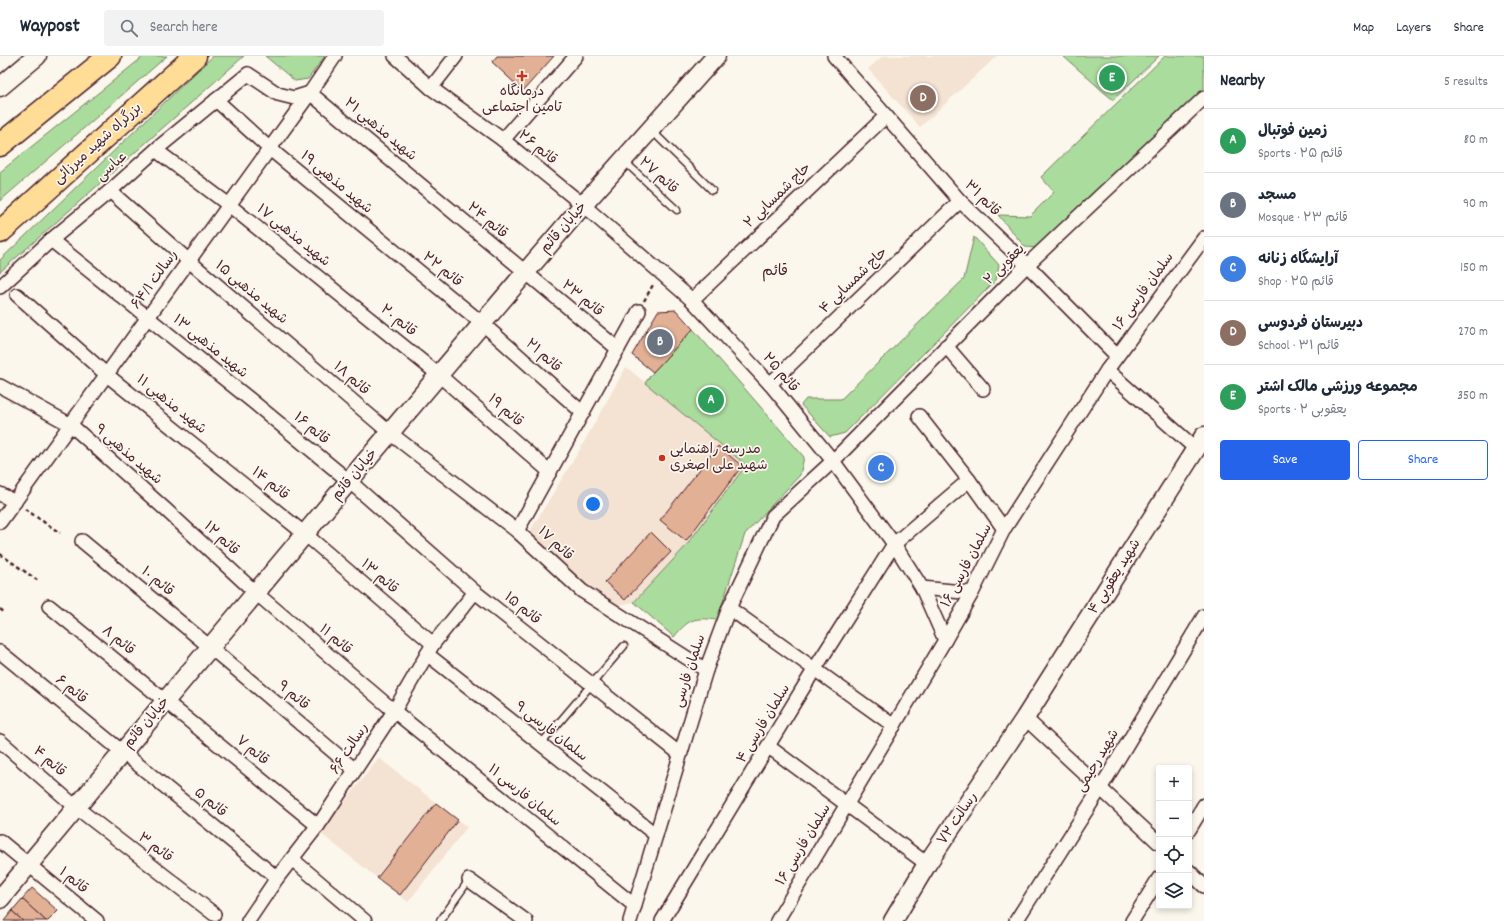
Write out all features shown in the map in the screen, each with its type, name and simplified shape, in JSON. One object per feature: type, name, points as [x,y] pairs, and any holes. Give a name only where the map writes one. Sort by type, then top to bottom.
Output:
[{"type":"highway","points":[[0,146],[110,56]]},
{"type":"highway","name":"بزرگراه شهید میرزائی","points":[[0,232],[195,56]]},
{"type":"street","points":[[0,87],[37,56]]},
{"type":"street","name":"رسالت ۶۴/۱","points":[[0,522],[270,149],[335,56]]},
{"type":"street","name":"قائم ۲۶","points":[[396,56],[431,88],[503,140],[583,205]]},
{"type":"street","points":[[431,88],[456,56]]},
{"type":"street","points":[[503,140],[576,56]]},
{"type":"street","name":"خیابان قائم","points":[[0,899],[525,273],[583,205],[716,56]]},
{"type":"street","name":"قائم ۳۱","points":[[834,56],[960,201],[1027,265],[1117,356]]},
{"type":"street","name":"عباسی","points":[[0,287],[51,240],[110,191],[159,147],[248,74],[278,94],[294,98],[310,93]]},
{"type":"street","name":"شهید مذهبی ۲۱","points":[[310,93],[429,192]]},
{"type":"street","name":"یعقوبی ۲","points":[[833,461],[1027,265],[1204,98]]},
{"type":"street","name":"شهید مذهبی ۱۹","points":[[216,100],[270,149],[382,242]]},
{"type":"street","name":"حاج شمسایی ۲","points":[[692,300],[886,116]]},
{"type":"street","name":"شهید مذهبی ۱۷","points":[[161,154],[229,205],[337,292]]},
{"type":"street","name":"شهید مذهبی ۱۵","points":[[110,191],[188,261],[292,349]]},
{"type":"street","name":"قائم ۲۴","points":[[429,192],[525,273]]},
{"type":"street","name":"حاج شمسایی ۴","points":[[770,384],[960,201]]},
{"type":"street","name":"قائم ۲۵","points":[[583,205],[692,300],[770,384],[833,461],[894,544],[922,588],[945,640]]},
{"type":"street","name":"سلمان فارسی ۱۶","points":[[777,921],[945,640],[972,593],[1004,529],[1107,370],[1204,238]]},
{"type":"street","name":"شهید مذهبی ۱۳","points":[[51,240],[252,401]]},
{"type":"street","name":"قائم ۲۲","points":[[382,242],[483,324]]},
{"type":"street","name":"قائم ۲۳","points":[[525,273],[618,350]]},
{"type":"street","name":"قائم ۲۰","points":[[337,292],[439,375]]},
{"type":"street","name":"شهید مذهبی ۱۱","points":[[17,295],[107,375],[214,460]]},
{"type":"street","points":[[517,531],[639,311]]},
{"type":"street","name":"قائم ۲۱","points":[[483,324],[583,413]]},
{"type":"street","points":[[946,346],[983,389]]},
{"type":"street","name":"قائم ۱۸","points":[[292,349],[390,433]]},
{"type":"street","points":[[1107,370],[1200,442]]},
{"type":"street","name":"قائم ۱۹","points":[[439,375],[550,472]]},
{"type":"street","name":"شهید مذهبی ۹","points":[[0,386],[70,425],[165,509]]},
{"type":"street","name":"قائم ۱۶","points":[[252,401],[349,481]]},
{"type":"street","points":[[919,416],[969,480],[1004,529]]},
{"type":"street","name":"قائم ۱۷","points":[[390,433],[517,531],[582,591],[706,670]]},
{"type":"street","name":"شهید یعقوبی ۴","points":[[1026,718],[1200,442]]},
{"type":"street","name":"قائم ۱۴","points":[[214,460],[305,534]]},
{"type":"street","name":"سلمان فارسی","points":[[630,921],[706,670],[729,608],[773,516],[833,461]]},
{"type":"street","name":"سلمان فارسی ۴","points":[[662,921],[769,747],[814,670],[894,544],[969,480]]},
{"type":"street","name":"قائم ۱۵","points":[[349,481],[475,592],[680,754]]},
{"type":"street","points":[[0,494],[15,502]]},
{"type":"street","name":"قائم ۱۲","points":[[165,509],[256,593]]},
{"type":"street","name":"قائم ۱۳","points":[[305,534],[430,649]]},
{"type":"street","name":"قائم ۱۰","points":[[82,541],[210,647]]},
{"type":"street","points":[[922,588],[972,593]]},
{"type":"street","name":"رسالت ۶۶","points":[[250,920],[277,878],[318,826],[394,711],[430,649],[475,592]]},
{"type":"street","name":"قائم ۱۱","points":[[256,593],[394,711]]},
{"type":"street","name":"قائم ۸","points":[[49,606],[166,701]]},
{"type":"street","points":[[729,608],[894,726]]},
{"type":"street","name":"شهید رحیمی","points":[[1016,921],[1100,789],[1204,616]]},
{"type":"street","name":"قائم ۹","points":[[210,647],[355,770]]},
{"type":"street","name":"سلمان فارسی ۹","points":[[430,649],[540,744],[656,835]]},
{"type":"street","name":"قائم ۶","points":[[0,652],[123,752]]},
{"type":"street","name":"قائم ۷","points":[[166,701],[318,826]]},
{"type":"street","name":"سلمان فارسی ۱۱","points":[[394,711],[635,906]]},
{"type":"street","points":[[1026,718],[1156,840]]},
{"type":"street","name":"رسالت ۷۲","points":[[896,920],[928,864],[1026,718]]},
{"type":"street","name":"قائم ۴","points":[[0,741],[77,808]]},
{"type":"street","points":[[769,747],[928,864]]},
{"type":"street","name":"قائم ۵","points":[[123,752],[277,878]]},
{"type":"street","points":[[1192,825],[1204,805]]},
{"type":"street","name":"قائم ۳","points":[[77,808],[214,914]]},
{"type":"street","name":"قائم ۱","points":[[0,841],[97,921]]},
{"type":"street","points":[[292,859],[365,921]]},
{"type":"street","points":[[1191,873],[1204,886]]},
{"type":"street","points":[[469,880],[526,921]]},
{"type":"street","points":[[1132,921],[1156,883]]},
{"type":"lane","points":[[651,130],[712,190]]},
{"type":"lane","name":"قائم ۲۷","points":[[623,160],[677,210]]},
{"type":"lane","points":[[540,744],[624,646]]},
{"type":"lane","points":[[440,921],[469,880]]},
{"type":"path","points":[[639,311],[661,272]]},
{"type":"path","points":[[15,502],[60,533]]},
{"type":"path","points":[[0,554],[37,580]]},
{"type":"path","points":[[0,609],[4,612]]},
{"type":"shaded area","points":[[883,56],[997,56],[920,127],[868,69]]},
{"type":"shaded area","points":[[626,367],[746,465],[686,546],[634,602],[619,605],[585,587],[528,534],[579,451]]},
{"type":"shaded area","points":[[379,758],[467,827],[408,902],[320,833]]},
{"type":"green space","points":[[144,56],[167,56],[0,201],[0,172]]},
{"type":"green space","points":[[213,56],[244,56],[0,272],[0,260]]},
{"type":"green space","points":[[265,56],[325,56],[308,79],[295,81]]},
{"type":"green space","points":[[1063,56],[1159,56],[1113,100]]},
{"type":"green space","points":[[1165,56],[1204,56],[1204,89],[1038,248],[1025,247],[998,215],[1030,216],[1054,192],[1041,177]]},
{"type":"green space","points":[[974,237],[999,265],[996,280],[845,433],[830,437],[801,405],[806,399],[841,399],[964,279]]},
{"type":"green space","points":[[693,329],[804,457],[800,475],[745,534],[717,620],[697,619],[684,626],[674,637],[634,602],[686,546],[746,465],[645,383],[653,372]]},
{"type":"building","name":"درمانگاه تامین اجتماعی","points":[[497,56],[554,56],[523,91],[492,62]]},
{"type":"building","points":[[676,310],[693,329],[653,372],[632,355],[658,311]]},
{"type":"building","points":[[718,446],[742,466],[686,541],[660,520]]},
{"type":"building","points":[[651,532],[671,552],[625,600],[605,582]]},
{"type":"building","points":[[436,803],[458,820],[400,895],[377,878]]},
{"type":"building","points":[[32,888],[58,911],[48,921],[46,921],[22,899]]},
{"type":"building","points":[[22,899],[46,921],[23,921],[12,911]]},
{"type":"building","points":[[12,911],[23,921],[4,921]]},
{"type":"place","name":"درمانگاه تامین اجتماعی","points":[[522,76]]},
{"type":"place","name":"مجموعه ورزشی مالک اشتر","points":[[1112,78]]},
{"type":"place","name":"دبیرستان فردوسی","points":[[923,98]]},
{"type":"place","name":"مسجد","points":[[660,342]]},
{"type":"place","name":"زمین فوتبال","points":[[711,400]]},
{"type":"place","name":"مدرسه راهنمایی شهید علی اصغری","points":[[662,458]]},
{"type":"place","name":"آرایشگاه زنانه","points":[[881,468]]},
{"type":"district","name":"قائم","points":[[775,272]]}]
